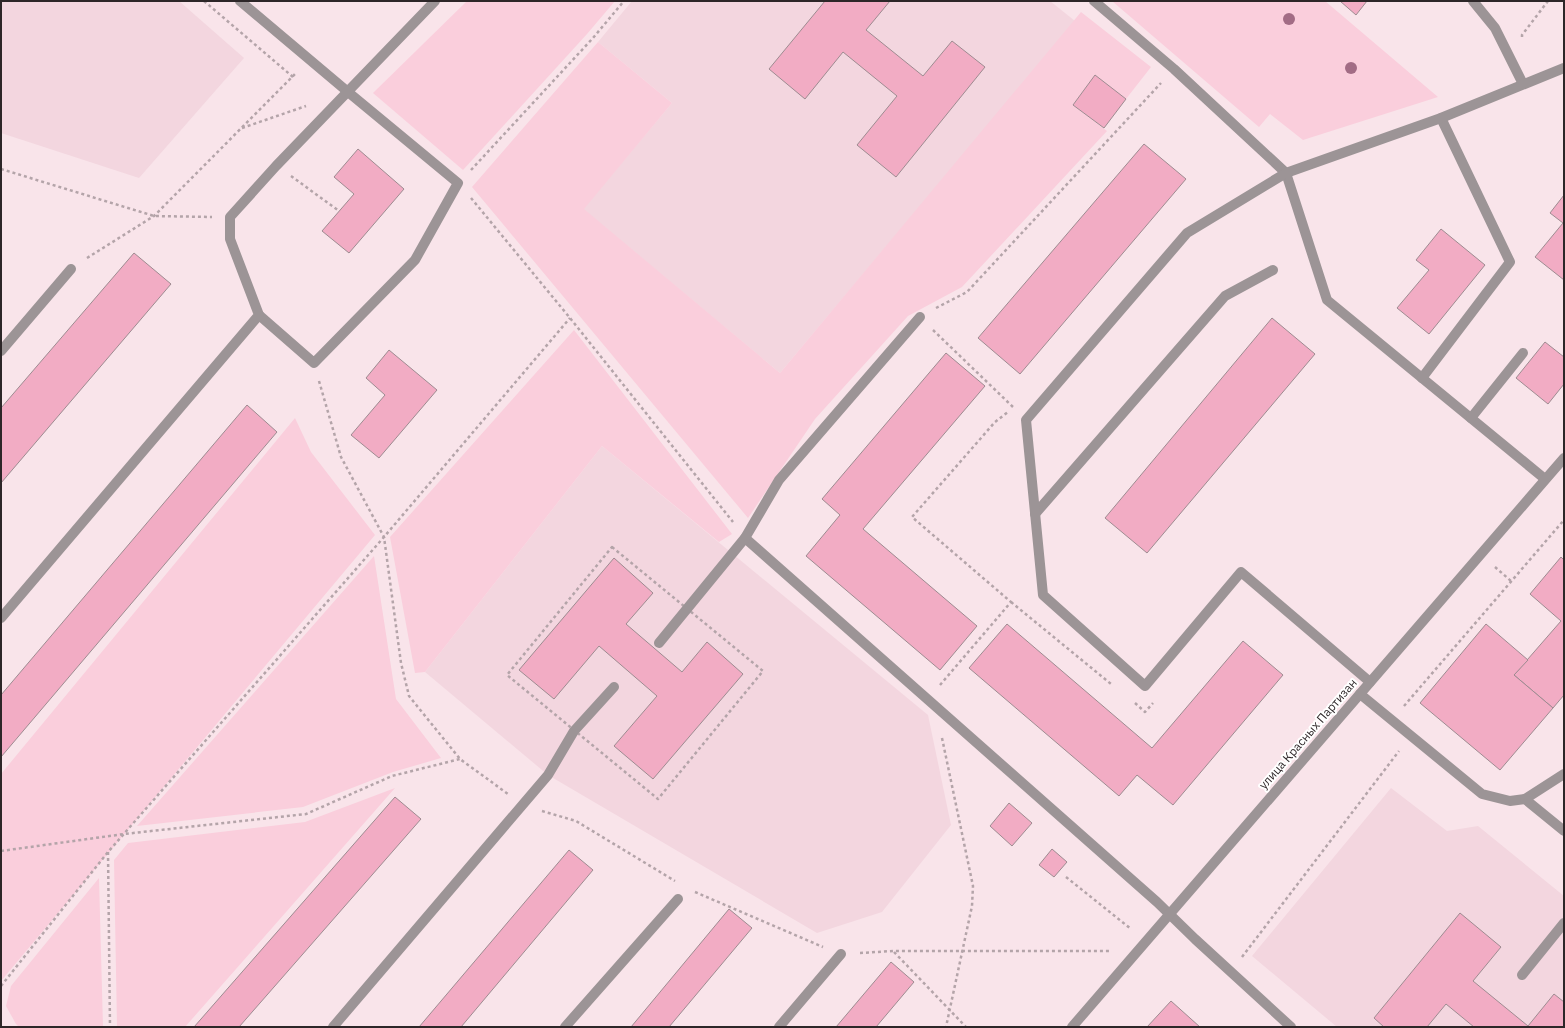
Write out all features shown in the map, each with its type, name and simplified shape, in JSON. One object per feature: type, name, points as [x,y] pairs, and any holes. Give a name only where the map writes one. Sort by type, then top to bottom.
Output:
[{"type":"street","points":[[242,2],[309,60],[348,92],[458,183],[415,260],[314,363],[259,316],[230,239],[230,217],[276,166],[348,92],[435,1]]},
{"type":"street","points":[[1094,1],[1174,69],[1286,173],[1328,300],[1545,480]]},
{"type":"street","points":[[1473,1],[1495,28],[1523,84]]},
{"type":"street","points":[[1370,682],[1241,572],[1145,686],[1043,595],[1026,420],[1187,233],[1286,173],[1441,118],[1564,68]]},
{"type":"street","points":[[1422,378],[1510,262],[1441,118]]},
{"type":"street","points":[[1,351],[71,269]]},
{"type":"street","points":[[1035,514],[1225,296],[1273,270]]},
{"type":"street","points":[[1,618],[259,316]]},
{"type":"street","points":[[659,643],[745,538],[779,480],[920,316]]},
{"type":"street","points":[[1471,418],[1524,353]]},
{"type":"street","name":"улица Красных Партизан","points":[[1072,1027],[1564,458]]},
{"type":"street","points":[[745,538],[1170,914],[1291,1027]]},
{"type":"street","points":[[333,1027],[548,775],[574,731],[614,687]]},
{"type":"street","points":[[1360,694],[1482,794],[1510,801],[1525,799],[1564,774]]},
{"type":"street","points":[[1525,799],[1564,831]]},
{"type":"street","points":[[565,1027],[678,899]]},
{"type":"street","points":[[1522,975],[1564,924]]},
{"type":"street","points":[[779,1027],[841,954]]},
{"type":"path","points":[[204,1],[293,77]]},
{"type":"path","points":[[624,1],[593,38],[458,183],[570,318],[745,538]]},
{"type":"path","points":[[1522,42],[1522,35],[1548,1]]},
{"type":"path","points":[[71,269],[154,216],[309,60]]},
{"type":"path","points":[[1026,420],[920,316],[967,292],[1174,69]]},
{"type":"path","points":[[242,128],[310,105]]},
{"type":"path","points":[[276,166],[339,211]]},
{"type":"path","points":[[1,169],[154,216],[230,217]]},
{"type":"path","points":[[1,986],[108,852],[384,537],[570,318]]},
{"type":"path","points":[[314,363],[341,458],[384,537],[401,663],[409,696],[460,758],[523,805],[576,821],[681,884]]},
{"type":"path","points":[[1404,707],[1564,520]]},
{"type":"path","points":[[612,547],[687,610],[763,671],[658,799],[507,675],[612,547]]},
{"type":"path","points":[[1492,565],[1511,581]]},
{"type":"path","points":[[941,733],[974,886],[972,906],[961,951],[946,1027]]},
{"type":"path","points":[[1231,972],[1411,735]]},
{"type":"path","points":[[1,851],[124,834],[306,814],[392,776],[460,758]]},
{"type":"path","points":[[108,852],[110,1027]]},
{"type":"path","points":[[1066,877],[1132,931]]},
{"type":"path","points":[[695,892],[841,954],[893,951],[1111,951]]},
{"type":"path","points":[[893,951],[966,1027]]},
{"type":"shaded area","points":[[1,1],[179,1],[244,58],[139,178],[1,133]]},
{"type":"shaded area","points":[[467,1],[615,1],[587,34],[463,170],[373,93]]},
{"type":"shaded area","points":[[632,1],[1050,1],[1075,21],[780,373],[583,209],[672,103],[598,42]]},
{"type":"shaded area","points":[[1112,1],[1325,1],[1438,97],[1303,140],[1270,114],[1259,127]]},
{"type":"shaded area","points":[[1081,12],[1151,67],[1126,99],[1095,76],[1073,105],[1107,131],[962,287],[908,316],[815,419],[748,518],[472,187],[598,42],[672,103],[584,209],[780,373]]},
{"type":"shaded area","points":[[574,330],[732,534],[719,542],[602,446],[425,672],[415,673],[390,537]]},
{"type":"shaded area","points":[[295,418],[311,452],[375,535],[1,981],[1,774]]},
{"type":"shaded area","points":[[602,446],[928,715],[951,825],[882,912],[817,933],[548,775],[425,672]]},
{"type":"shaded area","points":[[374,556],[396,699],[441,758],[393,772],[303,807],[137,826]]},
{"type":"shaded area","points":[[395,788],[185,1027],[117,1027],[114,860],[128,843],[305,822]]},
{"type":"shaded area","points":[[1391,788],[1447,831],[1478,826],[1564,896],[1564,1027],[1337,1027],[1252,956]]},
{"type":"shaded area","points":[[99,878],[103,1027],[19,1027],[6,1006],[11,986]]},
{"type":"building","points":[[825,1],[890,1],[866,30],[923,76],[952,41],[985,67],[896,177],[857,145],[897,96],[843,52],[805,99],[769,69]]},
{"type":"building","points":[[1340,1],[1367,1],[1356,15]]},
{"type":"building","points":[[1095,75],[1126,99],[1104,128],[1073,105]]},
{"type":"building","points":[[1144,144],[1186,179],[1020,374],[978,338]]},
{"type":"building","points":[[358,149],[404,189],[349,253],[322,231],[354,194],[334,177]]},
{"type":"building","points":[[1564,195],[1564,280],[1535,257],[1563,223],[1550,213]]},
{"type":"building","points":[[1441,229],[1485,265],[1429,334],[1397,308],[1429,270],[1416,260]]},
{"type":"building","points":[[134,253],[171,284],[1,483],[1,408]]},
{"type":"building","points":[[1272,318],[1315,354],[1147,553],[1105,518]]},
{"type":"building","points":[[1545,342],[1564,357],[1564,384],[1548,404],[1516,378]]},
{"type":"building","points":[[389,350],[437,390],[379,458],[351,435],[385,395],[366,378]]},
{"type":"building","points":[[946,353],[985,386],[863,529],[977,626],[940,670],[806,556],[840,515],[822,499]]},
{"type":"building","points":[[247,405],[277,432],[1,757],[1,695]]},
{"type":"building","points":[[1561,557],[1564,560],[1564,695],[1553,708],[1514,675],[1561,621],[1530,594]]},
{"type":"building","points":[[614,558],[653,593],[626,624],[682,672],[707,642],[743,674],[653,779],[614,746],[657,696],[599,646],[554,699],[519,670]]},
{"type":"building","points":[[1007,624],[1152,748],[1243,641],[1283,675],[1173,805],[1137,775],[1119,796],[969,668]]},
{"type":"building","points":[[1486,624],[1528,660],[1514,675],[1553,708],[1500,770],[1420,703]]},
{"type":"building","points":[[395,797],[421,819],[239,1027],[194,1027]]},
{"type":"building","points":[[1009,803],[1032,823],[1012,846],[990,826]]},
{"type":"building","points":[[1052,849],[1067,862],[1054,877],[1039,865]]},
{"type":"building","points":[[569,850],[593,870],[461,1027],[419,1027]]},
{"type":"building","points":[[729,909],[752,928],[669,1027],[631,1027]]},
{"type":"building","points":[[1460,913],[1501,947],[1473,981],[1528,1026],[1554,994],[1564,1002],[1564,1027],[1474,1027],[1446,1004],[1427,1027],[1384,1027],[1374,1018]]},
{"type":"building","points":[[891,962],[914,982],[876,1027],[836,1027]]},
{"type":"building","points":[[1171,1001],[1200,1027],[1147,1027]]}]
